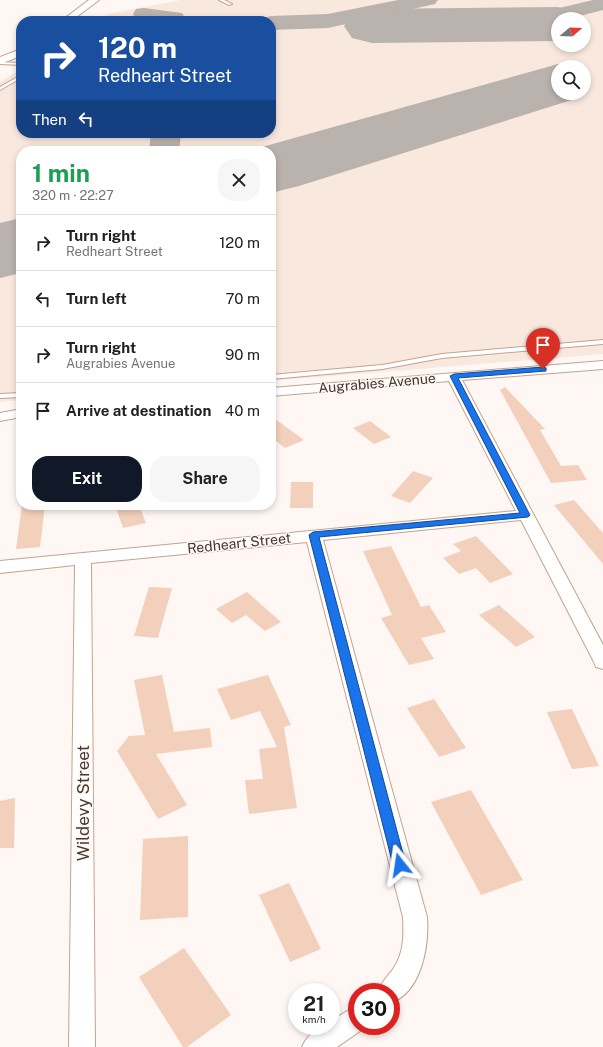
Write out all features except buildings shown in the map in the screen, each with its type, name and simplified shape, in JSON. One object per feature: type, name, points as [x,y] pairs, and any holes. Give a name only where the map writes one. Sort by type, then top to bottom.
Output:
[{"type":"main road","points":[[74,16],[99,2]]},
{"type":"main road","points":[[84,16],[99,2]]},
{"type":"main road","points":[[0,51],[16,44]]},
{"type":"main road","points":[[0,62],[16,54]]},
{"type":"street","name":"Augrabies Avenue","points":[[276,392],[603,365]]},
{"type":"street","points":[[454,376],[525,515],[603,662]]},
{"type":"street","points":[[0,417],[16,414]]},
{"type":"street","name":"Redheart Street","points":[[0,567],[525,515]]},
{"type":"street","points":[[313,535],[415,917],[417,933],[416,947],[403,977],[397,983]]},
{"type":"street","name":"Wildevy Street","points":[[82,1047],[83,559]]},
{"type":"street","points":[[316,1047],[348,1024]]},
{"type":"lane","points":[[221,0],[230,4]]},
{"type":"lane","points":[[0,62],[16,64]]},
{"type":"lane","points":[[0,89],[16,79]]},
{"type":"lane","points":[[276,377],[382,367],[442,356],[603,342]]},
{"type":"lane","points":[[0,396],[16,395]]},
{"type":"shaded area","points":[[181,0],[603,0],[603,354],[276,381],[276,146],[16,146],[16,400],[0,402],[0,82],[16,72],[16,138],[276,138],[276,16],[105,16],[108,14]]},
{"type":"taxiway","points":[[276,23],[328,21],[428,0]]},
{"type":"taxiway","points":[[517,25],[603,4]]},
{"type":"taxiway","points":[[144,14],[159,16]]},
{"type":"taxiway","points":[[165,138],[165,146]]},
{"type":"runway","points":[[372,26],[551,24]]},
{"type":"runway","points":[[276,168],[551,85]]},
{"type":"runway","points":[[0,251],[16,246]]},
{"type":"route","points":[[400,865],[313,535],[525,515],[454,376],[543,369]]}]
